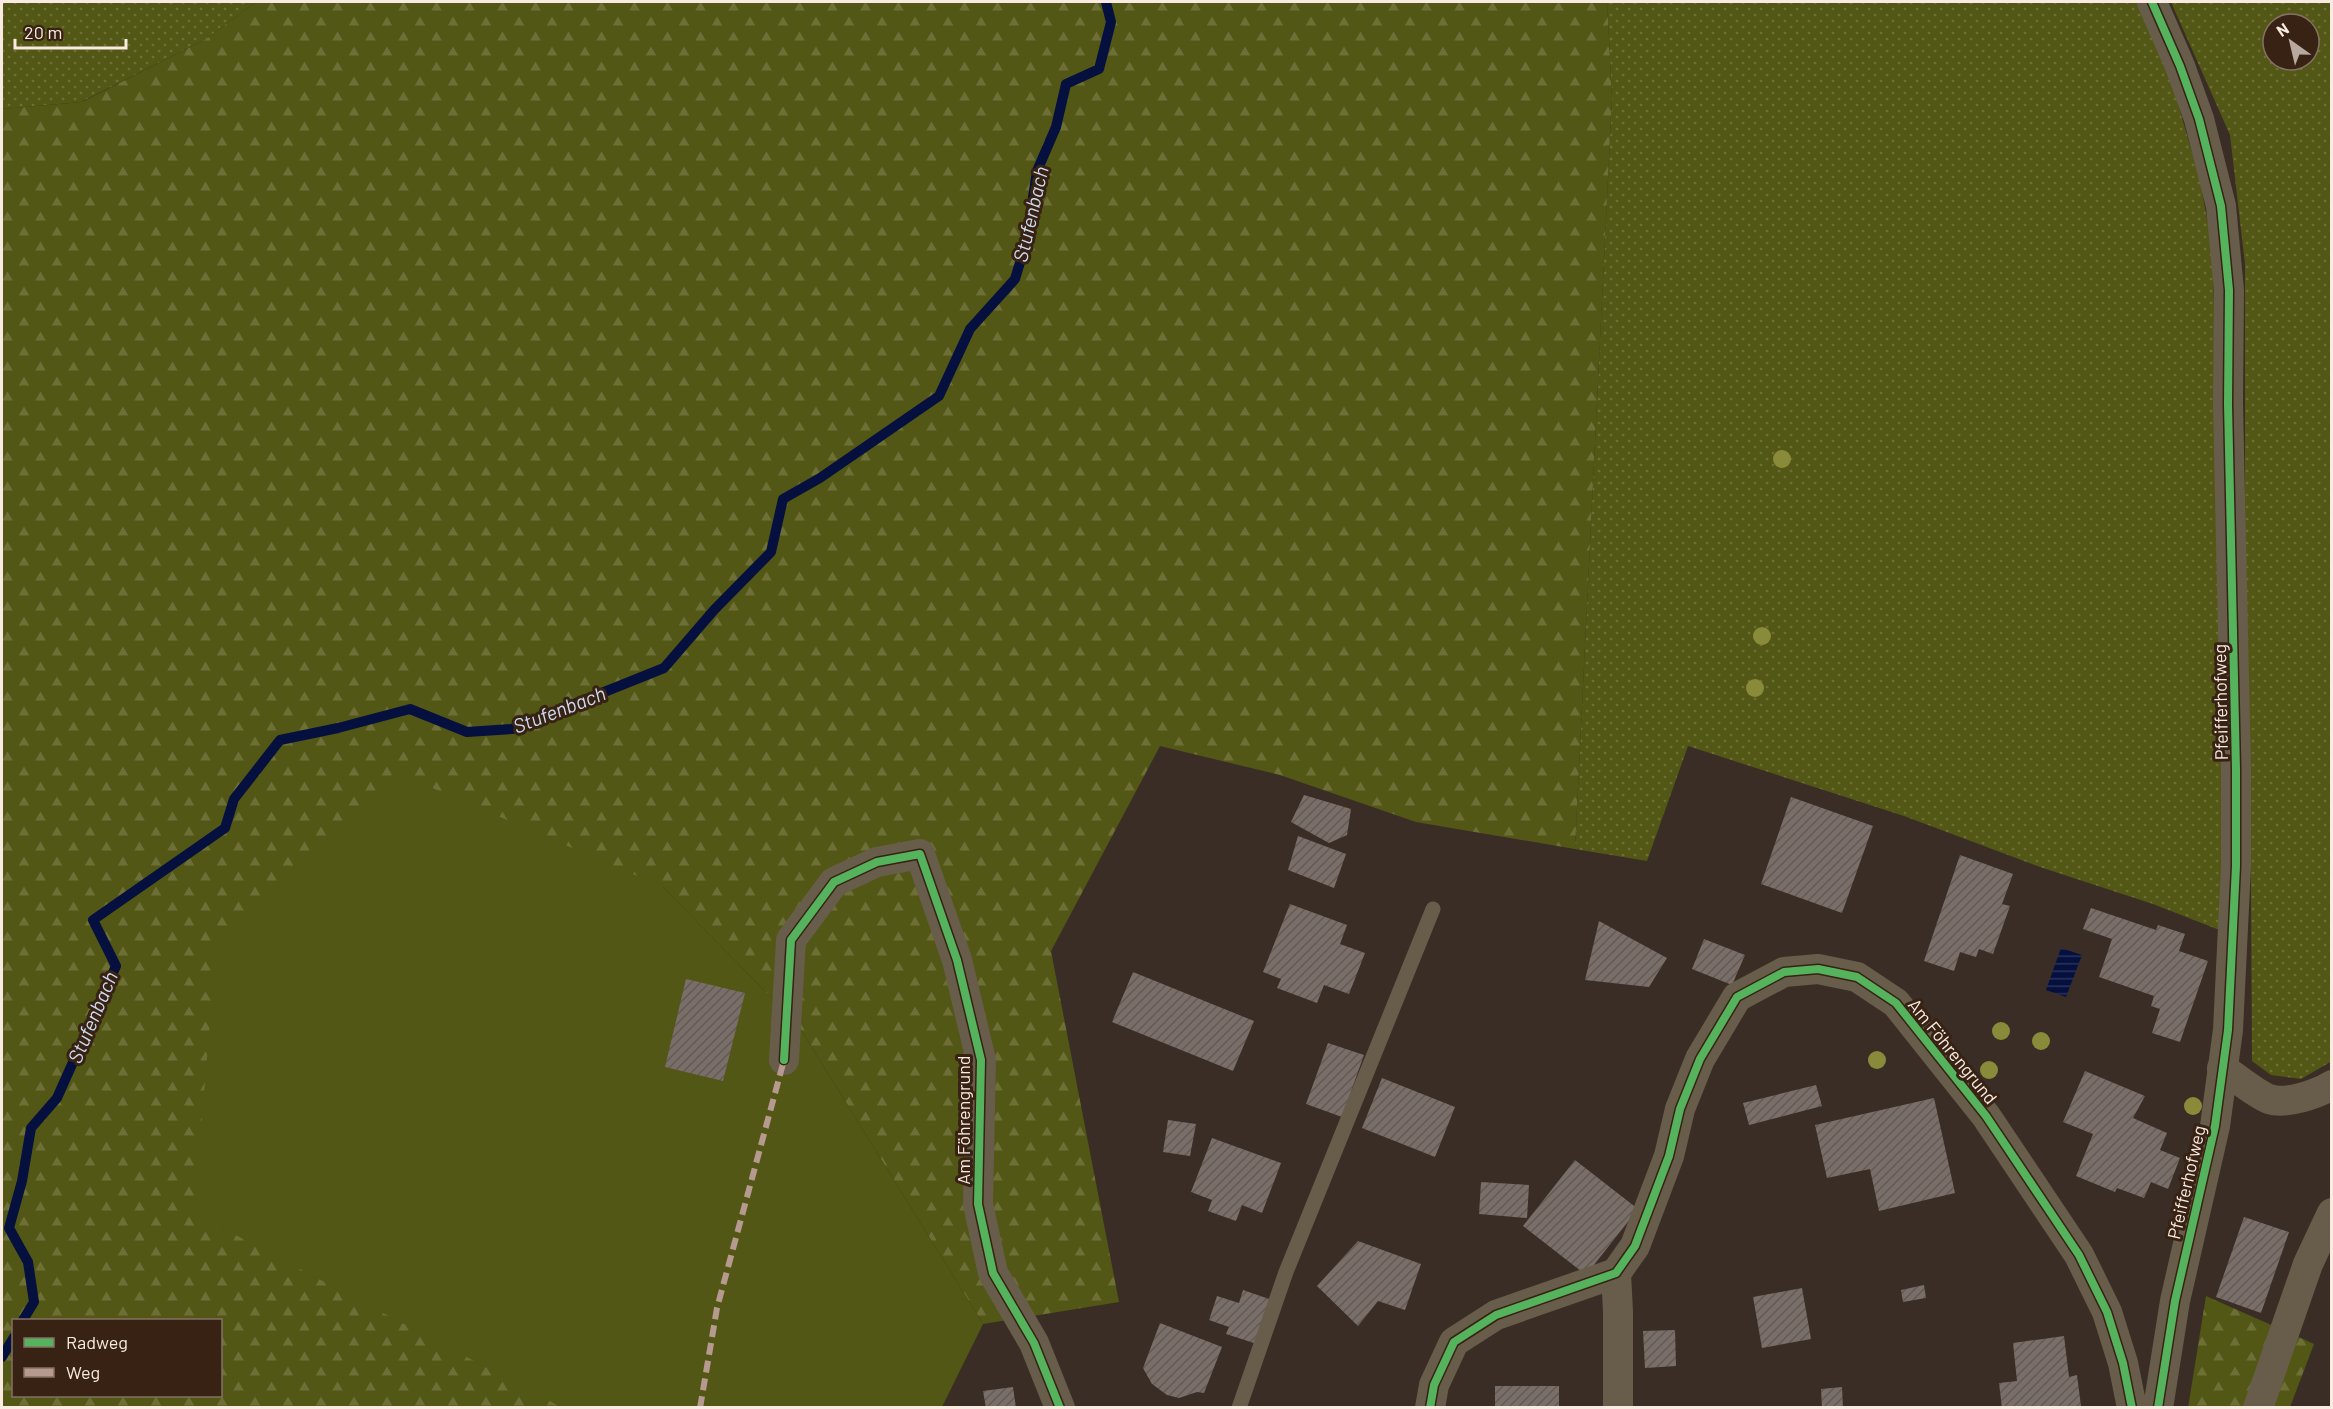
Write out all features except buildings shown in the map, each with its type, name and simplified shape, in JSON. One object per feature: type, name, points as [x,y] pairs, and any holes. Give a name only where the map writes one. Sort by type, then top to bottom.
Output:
[{"type":"street","name":"Pfeifferhofweg","points":[[2152,2],[2180,66],[2199,119],[2221,206],[2229,290],[2228,404],[2236,758],[2236,866],[2228,1030],[2215,1126],[2175,1301],[2158,1407]]},
{"type":"street","name":"Am Föhrengrund","points":[[784,1060],[791,940],[834,882],[878,862],[920,854],[957,960],[981,1060],[978,1204],[993,1273],[1034,1344],[1060,1407]]},
{"type":"street","name":"Am Föhrengrund","points":[[1616,1273],[1635,1246],[1669,1156],[1680,1109],[1700,1059],[1737,997],[1784,972],[1818,969],[1857,977],[1896,1003],[1986,1116],[2079,1255],[2108,1312],[2132,1407]]},
{"type":"street","points":[[2222,1068],[2270,1099],[2297,1099],[2322,1091],[2331,1084]]},
{"type":"street","points":[[2258,1407],[2308,1264],[2331,1213]]},
{"type":"street","points":[[1430,1407],[1434,1385],[1454,1342],[1496,1315],[1616,1273],[1618,1407]]},
{"type":"lane","points":[[1239,1407],[1286,1272],[1433,909]]},
{"type":"green space","points":[[2,2],[256,2],[206,39],[81,102],[2,109]]},
{"type":"green space","points":[[256,2],[1607,2],[1612,97],[1575,849],[1416,822],[1280,775],[1160,746],[1051,951],[1119,1302],[983,1324],[798,1025],[663,887],[553,1402],[561,1407],[2,1408],[2,109],[82,102],[206,39]]},
{"type":"green space","points":[[1607,2],[2139,2],[2163,53],[2199,176],[2213,251],[2221,682],[2222,931],[2153,904],[2043,868],[1904,816],[1688,746],[1647,861],[1575,849],[1612,97]]},
{"type":"green space","points":[[2171,2],[2331,2],[2332,1061],[2301,1079],[2271,1075],[2252,1061],[2245,557],[2245,264],[2230,135]]},
{"type":"green space","points":[[395,772],[663,887],[798,1025],[983,1324],[942,1407],[561,1407],[194,1213],[217,939]]},
{"type":"green space","points":[[2206,1296],[2314,1344],[2290,1407],[2188,1408]]},
{"type":"shaded area","points":[[2061,948],[2082,955],[2066,997],[2046,990]]},
{"type":"waterway","name":"Stufenbach","points":[[24,1319],[34,1302],[28,1262],[9,1228],[22,1181],[31,1128],[57,1098],[116,966],[93,920],[225,828],[234,799],[280,740],[410,709],[467,732],[512,729],[664,668],[714,610],[771,552],[783,499],[820,478],[939,396],[970,329],[1015,279],[1026,243],[1037,171],[1056,127],[1066,84],[1099,69],[1111,22],[1106,2]]},
{"type":"waterway","name":"Stufenbach","points":[[2,1357],[12,1340]]},
{"type":"marked path","points":[[700,1408],[717,1308],[784,1060]]},
{"type":"cycle path","points":[[2152,2],[2180,66],[2199,119],[2221,206],[2229,290],[2228,404],[2236,770],[2236,866],[2228,1030],[2215,1126],[2175,1301],[2158,1408]]},
{"type":"cycle path","points":[[784,1060],[791,940],[834,882],[877,862],[920,854],[957,960],[981,1060],[978,1204],[993,1273],[1034,1343],[1060,1408]]},
{"type":"cycle path","points":[[1430,1408],[1434,1385],[1454,1342],[1496,1315],[1616,1273],[1635,1246],[1669,1156],[1680,1109],[1700,1059],[1737,997],[1784,972],[1818,969],[1857,977],[1896,1003],[1986,1116],[2079,1255],[2107,1312],[2123,1363],[2132,1408]]}]
